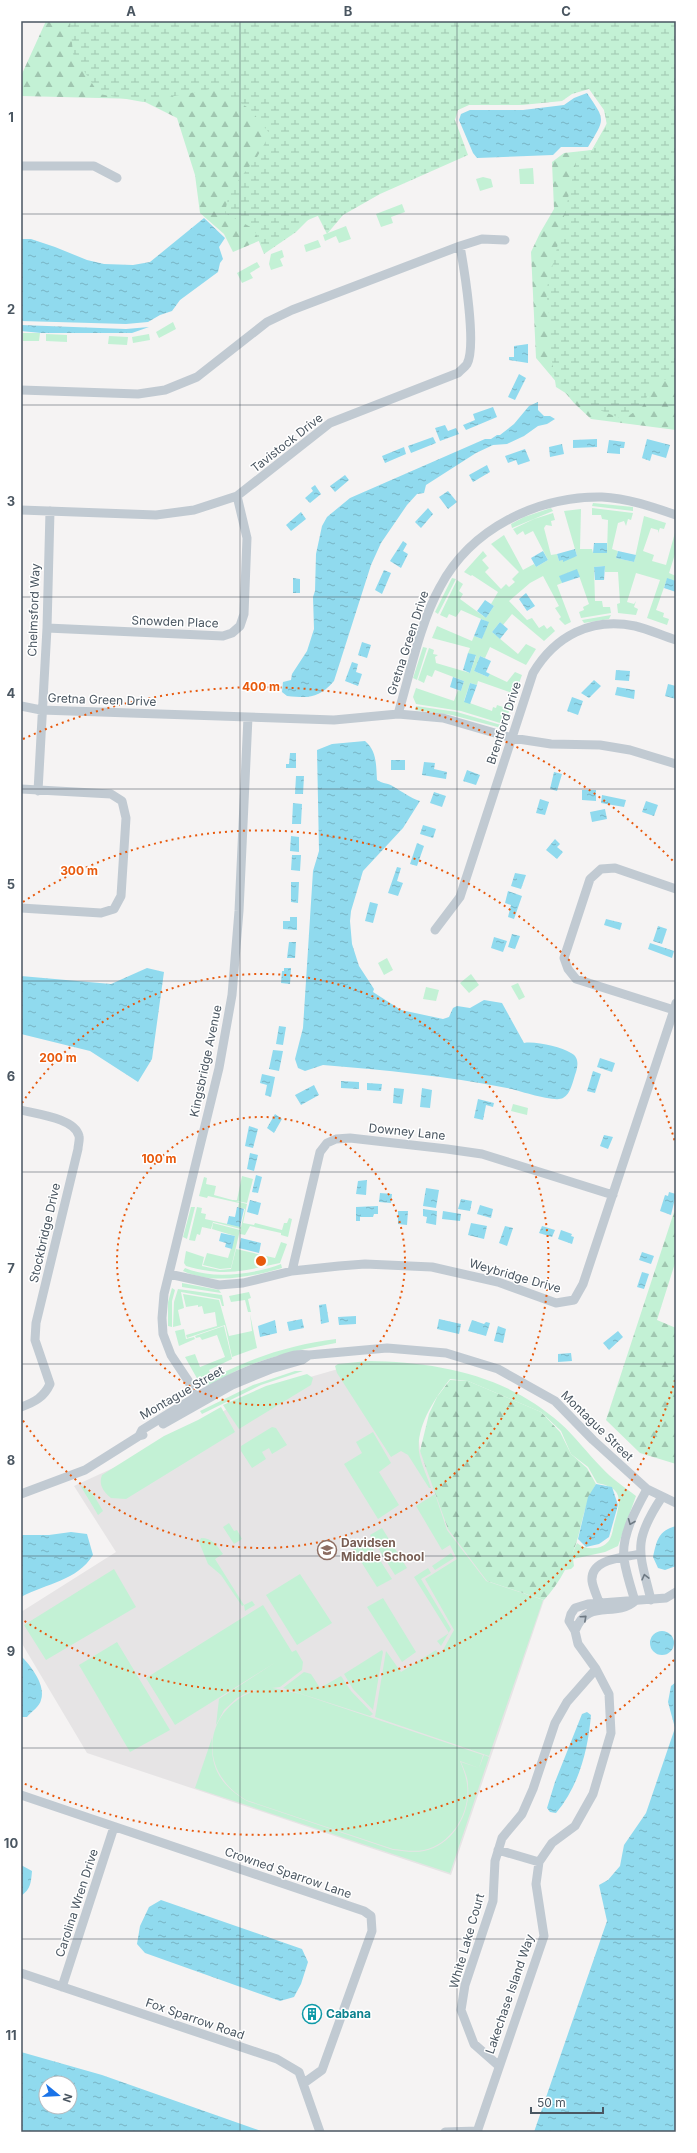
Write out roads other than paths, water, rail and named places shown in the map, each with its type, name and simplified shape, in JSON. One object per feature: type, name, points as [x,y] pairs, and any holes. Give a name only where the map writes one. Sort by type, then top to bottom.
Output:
[{"type":"street","points":[[21,166],[94,166],[117,178]]},
{"type":"street","points":[[21,390],[138,394],[165,390],[197,377],[267,322],[280,315],[460,246],[482,239],[506,240]]},
{"type":"street","name":"Tavistock Drive","points":[[21,510],[156,515],[194,510],[237,496],[330,423],[458,373],[467,363],[469,354],[469,297],[460,246]]},
{"type":"street","name":"Snowden Place","points":[[47,628],[223,636],[232,632],[240,626],[244,614],[247,538],[237,496]]},
{"type":"street","name":"Gretna Green Drive","points":[[398,714],[428,616],[441,585],[458,560],[491,530],[520,513],[537,506],[576,498],[603,497],[624,500],[676,515]]},
{"type":"street","name":"Chelmsford Way","points":[[38,791],[41,710],[47,628],[50,511]]},
{"type":"street","name":"Brentford Drive","points":[[435,930],[460,897],[533,673],[541,660],[552,648],[571,633],[587,627],[611,623],[636,626],[676,640]]},
{"type":"street","name":"Gretna Green Drive","points":[[21,706],[41,710],[334,720],[398,714],[443,718],[512,738],[551,744],[600,745],[632,750],[676,764]]},
{"type":"street","name":"Kingsbridge Avenue","points":[[195,1397],[189,1382],[171,1355],[163,1334],[162,1318],[169,1274],[219,1068],[232,995],[238,939],[248,717]]},
{"type":"street","points":[[21,789],[111,794],[122,801],[126,818],[121,896],[114,909],[101,913],[21,908]]},
{"type":"street","name":"Weybridge Drive","points":[[169,1274],[219,1285],[242,1283],[292,1271],[365,1264],[432,1267],[491,1280],[556,1303],[564,1303],[574,1300],[580,1293],[675,1007],[576,979],[568,969],[564,958],[590,879],[601,869],[615,868],[676,889]]},
{"type":"street","name":"Stockbridge Drive","points":[[21,1110],[64,1121],[73,1126],[79,1136],[78,1149],[36,1323],[35,1340],[50,1384],[45,1395],[21,1408]]},
{"type":"street","name":"Downey Lane","points":[[292,1271],[320,1152],[327,1143],[336,1139],[350,1138],[482,1154],[613,1196]]},
{"type":"street","name":"Montague Street","points":[[139,1436],[142,1430],[195,1397],[231,1378],[270,1362],[301,1353],[309,1355],[387,1348],[438,1352],[446,1353],[498,1369],[555,1401],[592,1440],[647,1489],[676,1503]]},
{"type":"street","name":"Montague Street","points":[[21,1494],[85,1470],[139,1436],[145,1435],[232,1385],[271,1369],[302,1360],[309,1355]]},
{"type":"street","points":[[635,1601],[624,1558],[627,1532],[638,1505],[647,1489]]},
{"type":"street","points":[[651,1600],[639,1554],[641,1538],[649,1516],[662,1497]]},
{"type":"street","points":[[639,1554],[624,1558],[606,1560],[597,1568],[592,1580],[598,1606],[627,1600],[635,1601],[666,1598],[676,1592]]},
{"type":"street","name":"Lakechase Island Way","points":[[478,2131],[498,2066],[544,1936],[536,1884],[540,1862],[552,1843],[575,1826],[593,1794],[611,1733],[609,1694],[596,1669],[578,1644],[575,1631],[569,1621],[575,1608],[598,1606]]},
{"type":"street","name":"White Lake Court","points":[[498,2066],[474,2044],[461,2010],[465,1985],[493,1901],[495,1861],[502,1838],[522,1814],[555,1723],[567,1702],[596,1669]]},
{"type":"street","name":"Crowned Sparrow Lane","points":[[21,1795],[364,1911],[371,1916],[372,1931],[322,2070],[304,2083]]},
{"type":"street","name":"Carolina Wren Drive","points":[[62,1987],[114,1827]]},
{"type":"street","points":[[498,1850],[540,1862]]},
{"type":"street","name":"Fox Sparrow Road","points":[[21,1973],[277,2059],[299,2072],[320,2132]]},
{"type":"street","points":[[445,2132],[478,2131]]},
{"type":"water","points":[[587,93],[598,109],[600,115],[601,120],[598,130],[588,147],[561,147],[553,155],[477,158],[473,153],[459,120],[461,114],[470,110],[523,110],[564,105],[574,98]]},
{"type":"water","points":[[204,218],[225,238],[219,247],[223,259],[220,263],[218,272],[180,300],[172,311],[160,315],[148,322],[126,324],[21,321],[21,239],[31,239],[87,260],[104,264],[133,265],[150,262]]},
{"type":"water","points":[[21,325],[126,329],[149,327],[132,333],[41,333],[21,331]]},
{"type":"water","points":[[528,344],[528,363],[509,360],[509,357],[514,357],[514,346]]},
{"type":"water","points":[[519,374],[526,378],[515,400],[508,397]]},
{"type":"water","points":[[538,402],[538,410],[544,416],[550,416],[555,419],[547,424],[538,426],[524,436],[507,444],[493,445],[476,453],[426,485],[424,493],[417,494],[407,505],[381,543],[371,565],[334,681],[323,691],[313,696],[287,696],[282,692],[283,682],[291,680],[292,674],[307,651],[314,629],[313,597],[315,591],[316,554],[322,526],[327,517],[350,498],[485,439],[491,439],[497,435],[500,435],[514,424],[529,406]]},
{"type":"water","points":[[493,407],[497,417],[466,430],[463,425],[475,420],[473,414]]},
{"type":"water","points":[[445,425],[448,431],[456,428],[459,434],[440,441],[435,428]]},
{"type":"water","points":[[433,437],[436,443],[411,453],[408,446]]},
{"type":"water","points":[[597,439],[597,447],[573,448],[573,440]]},
{"type":"water","points":[[647,439],[670,445],[666,458],[652,454],[650,461],[642,458]]},
{"type":"water","points":[[609,440],[625,442],[624,448],[620,448],[620,454],[607,453]]},
{"type":"water","points":[[562,444],[564,454],[550,457],[549,447]]},
{"type":"water","points":[[404,447],[406,454],[385,463],[382,456]]},
{"type":"water","points":[[525,449],[530,461],[518,465],[516,460],[508,463],[505,456]]},
{"type":"water","points":[[487,465],[490,472],[473,482],[469,475]]},
{"type":"water","points":[[345,475],[349,480],[335,492],[330,486]]},
{"type":"water","points":[[315,485],[321,494],[310,503],[305,498],[313,491],[311,488]]},
{"type":"water","points":[[448,491],[457,502],[448,509],[439,497]]},
{"type":"water","points":[[428,508],[433,514],[421,528],[415,522]]},
{"type":"water","points":[[301,512],[306,519],[291,531],[286,525]]},
{"type":"water","points":[[403,541],[407,544],[403,551],[408,554],[401,568],[390,561]]},
{"type":"water","points":[[594,543],[607,543],[607,553],[593,553]]},
{"type":"water","points":[[575,549],[577,556],[563,562],[563,560],[559,561],[557,554]]},
{"type":"water","points":[[543,551],[548,560],[536,567],[531,558]]},
{"type":"water","points":[[618,551],[636,555],[634,562],[616,558]]},
{"type":"water","points":[[605,566],[604,580],[595,580],[594,567]]},
{"type":"water","points":[[577,569],[580,577],[562,583],[559,576]]},
{"type":"water","points":[[384,570],[391,573],[382,594],[375,590]]},
{"type":"water","points":[[293,578],[300,579],[300,593],[293,593]]},
{"type":"water","points":[[667,578],[676,581],[676,592],[664,588]]},
{"type":"water","points":[[526,593],[535,606],[527,611],[519,599]]},
{"type":"water","points":[[485,600],[494,606],[486,618],[477,611]]},
{"type":"water","points":[[481,619],[489,622],[482,639],[474,636]]},
{"type":"water","points":[[500,622],[508,629],[500,639],[492,632]]},
{"type":"water","points":[[362,642],[371,645],[367,658],[358,655]]},
{"type":"water","points":[[468,653],[476,655],[470,673],[463,670]]},
{"type":"water","points":[[480,656],[491,661],[486,672],[490,674],[488,677],[474,671]]},
{"type":"water","points":[[352,662],[358,664],[356,672],[362,674],[358,686],[345,681]]},
{"type":"water","points":[[616,670],[630,671],[629,681],[615,680]]},
{"type":"water","points":[[453,677],[464,681],[461,691],[450,687]]},
{"type":"water","points":[[594,680],[601,686],[589,698],[581,693]]},
{"type":"water","points":[[470,683],[477,685],[470,704],[464,702]]},
{"type":"water","points":[[668,684],[676,686],[676,699],[665,696]]},
{"type":"water","points":[[617,687],[635,690],[634,699],[615,695]]},
{"type":"water","points":[[572,697],[583,701],[578,715],[567,711]]},
{"type":"water","points":[[365,741],[372,749],[374,754],[377,780],[420,801],[403,828],[363,871],[351,911],[350,921],[352,944],[359,966],[374,989],[373,992],[401,1010],[443,1019],[449,1017],[453,1008],[457,1006],[470,1008],[484,1000],[502,1003],[524,1043],[535,1043],[555,1047],[567,1051],[574,1055],[577,1059],[576,1072],[570,1090],[563,1098],[552,1099],[507,1088],[415,1074],[323,1065],[305,1071],[298,1068],[295,1059],[303,1028],[313,871],[319,851],[317,750],[332,744]]},
{"type":"water","points":[[290,753],[296,753],[296,768],[286,768],[286,764],[289,764]]},
{"type":"water","points":[[391,760],[405,760],[405,770],[391,770]]},
{"type":"water","points":[[424,762],[435,763],[434,769],[447,772],[446,779],[422,775]]},
{"type":"water","points":[[467,770],[480,775],[476,785],[463,781]]},
{"type":"water","points":[[554,772],[562,774],[557,791],[550,789]]},
{"type":"water","points":[[296,776],[304,776],[303,794],[295,794]]},
{"type":"water","points":[[582,790],[596,790],[596,801],[582,800]]},
{"type":"water","points":[[434,792],[446,796],[442,807],[430,803]]},
{"type":"water","points":[[602,795],[626,800],[624,807],[601,803]]},
{"type":"water","points":[[540,799],[549,802],[545,815],[536,813]]},
{"type":"water","points":[[646,801],[658,805],[654,816],[642,812]]},
{"type":"water","points":[[293,803],[302,804],[301,824],[292,824]]},
{"type":"water","points":[[605,809],[607,819],[592,822],[590,812]]},
{"type":"water","points":[[423,825],[436,829],[433,838],[420,834]]},
{"type":"water","points":[[291,836],[299,837],[299,852],[290,851]]},
{"type":"water","points":[[555,839],[560,844],[557,847],[563,852],[557,859],[546,850]]},
{"type":"water","points":[[417,843],[424,846],[417,866],[410,864]]},
{"type":"water","points":[[292,855],[301,855],[300,871],[291,870]]},
{"type":"water","points":[[397,867],[401,868],[397,881],[403,883],[398,896],[388,893]]},
{"type":"water","points":[[515,873],[526,875],[521,889],[511,886]]},
{"type":"water","points":[[291,882],[299,882],[298,903],[291,902]]},
{"type":"water","points":[[508,891],[522,896],[514,919],[508,917],[511,905],[505,903]]},
{"type":"water","points":[[370,902],[378,904],[373,923],[365,921]]},
{"type":"water","points":[[290,917],[297,917],[297,930],[283,929],[283,921],[290,921]]},
{"type":"water","points":[[606,919],[622,923],[620,930],[604,925]]},
{"type":"water","points":[[658,926],[667,929],[662,944],[653,941]]},
{"type":"water","points":[[512,934],[520,936],[515,949],[508,947]]},
{"type":"water","points":[[494,937],[507,941],[503,952],[491,948]]},
{"type":"water","points":[[289,942],[296,942],[295,958],[287,958]]},
{"type":"water","points":[[650,943],[674,951],[672,958],[648,949]]},
{"type":"water","points":[[147,968],[164,972],[152,1059],[138,1082],[90,1051],[21,1034],[21,976],[111,984]]},
{"type":"water","points":[[284,968],[291,968],[290,984],[281,983],[282,971],[284,971]]},
{"type":"water","points":[[279,1026],[286,1027],[283,1045],[276,1044]]},
{"type":"water","points":[[273,1050],[283,1051],[279,1071],[269,1069]]},
{"type":"water","points":[[600,1058],[615,1063],[612,1072],[597,1067]]},
{"type":"water","points":[[593,1071],[601,1074],[595,1093],[587,1091]]},
{"type":"water","points":[[262,1074],[275,1077],[271,1097],[265,1095],[267,1085],[260,1083]]},
{"type":"water","points":[[341,1081],[359,1082],[359,1089],[341,1088]]},
{"type":"water","points":[[367,1083],[382,1084],[381,1091],[367,1090]]},
{"type":"water","points":[[314,1085],[319,1095],[301,1105],[295,1095]]},
{"type":"water","points":[[394,1088],[404,1089],[402,1104],[393,1103]]},
{"type":"water","points":[[422,1088],[432,1090],[430,1108],[420,1107]]},
{"type":"water","points":[[478,1099],[494,1103],[493,1107],[486,1105],[483,1120],[474,1118]]},
{"type":"water","points":[[275,1114],[282,1119],[274,1133],[267,1128]]},
{"type":"water","points":[[249,1126],[258,1129],[253,1148],[245,1146]]},
{"type":"water","points":[[604,1135],[613,1137],[608,1149],[600,1146]]},
{"type":"water","points":[[250,1153],[258,1155],[254,1171],[247,1169]]},
{"type":"water","points":[[256,1175],[262,1177],[258,1193],[252,1192]]},
{"type":"water","points":[[367,1180],[366,1195],[356,1194],[358,1181]]},
{"type":"water","points":[[426,1188],[439,1190],[436,1208],[423,1206]]},
{"type":"water","points":[[669,1192],[676,1194],[671,1215],[660,1211],[665,1195],[668,1196]]},
{"type":"water","points":[[380,1193],[392,1194],[391,1203],[379,1202]]},
{"type":"water","points":[[461,1199],[472,1201],[470,1211],[458,1209]]},
{"type":"water","points":[[250,1200],[261,1203],[258,1215],[247,1212]]},
{"type":"water","points":[[480,1205],[493,1209],[491,1218],[477,1214]]},
{"type":"water","points":[[378,1206],[378,1214],[374,1214],[373,1217],[360,1217],[360,1221],[356,1221],[356,1207]]},
{"type":"water","points":[[237,1207],[244,1209],[240,1227],[227,1224],[229,1216],[235,1217]]},
{"type":"water","points":[[423,1209],[437,1211],[436,1225],[426,1223],[427,1217],[423,1216]]},
{"type":"water","points":[[398,1211],[408,1211],[407,1225],[398,1224]]},
{"type":"water","points":[[443,1211],[461,1214],[460,1221],[442,1219]]},
{"type":"water","points":[[471,1223],[487,1226],[484,1239],[468,1235]]},
{"type":"water","points":[[505,1226],[513,1228],[507,1246],[499,1243]]},
{"type":"water","points":[[542,1226],[555,1230],[552,1237],[539,1233]]},
{"type":"water","points":[[561,1230],[572,1234],[571,1236],[574,1237],[572,1244],[558,1239]]},
{"type":"water","points":[[221,1233],[235,1236],[232,1249],[225,1247],[226,1243],[219,1241]]},
{"type":"water","points":[[241,1238],[261,1243],[259,1253],[239,1248]]},
{"type":"water","points":[[642,1252],[654,1256],[651,1264],[639,1260]]},
{"type":"water","points":[[642,1272],[649,1274],[644,1289],[637,1287]]},
{"type":"water","points":[[326,1304],[329,1322],[321,1324],[319,1305]]},
{"type":"water","points":[[356,1316],[356,1324],[339,1325],[338,1317]]},
{"type":"water","points":[[302,1319],[304,1328],[289,1331],[287,1322]]},
{"type":"water","points":[[439,1319],[461,1324],[459,1334],[437,1329]]},
{"type":"water","points":[[275,1320],[277,1333],[260,1337],[258,1326]]},
{"type":"water","points":[[472,1320],[484,1324],[486,1322],[490,1323],[486,1336],[468,1331]]},
{"type":"water","points":[[498,1326],[506,1329],[503,1343],[494,1341]]},
{"type":"water","points":[[618,1331],[623,1337],[609,1350],[603,1343]]},
{"type":"water","points":[[571,1353],[572,1361],[558,1362],[558,1354]]},
{"type":"water","points":[[596,1484],[612,1487],[618,1505],[609,1537],[599,1544],[586,1547],[578,1539],[588,1497]]},
{"type":"water","points":[[676,1526],[676,1566],[665,1570],[658,1568],[653,1557],[657,1541],[665,1531]]},
{"type":"water","points":[[71,1532],[87,1534],[93,1555],[79,1571],[21,1597],[21,1535],[49,1535]]},
{"type":"water","points":[[662,1631],[671,1634],[674,1643],[671,1652],[662,1655],[653,1652],[650,1643],[653,1634]]},
{"type":"water","points":[[21,1656],[37,1676],[40,1682],[42,1694],[39,1704],[27,1717],[21,1717]]},
{"type":"water","points":[[676,1682],[676,2132],[534,2132],[607,1921],[599,1885],[608,1880],[620,1866],[624,1845],[646,1813],[675,1728],[668,1702],[671,1686]]},
{"type":"water","points":[[587,1712],[591,1715],[590,1728],[581,1767],[571,1791],[564,1802],[556,1813],[550,1812],[547,1808],[555,1782],[582,1714]]},
{"type":"water","points":[[21,1865],[32,1871],[29,1888],[21,1896]]},
{"type":"water","points":[[161,1900],[302,1949],[308,1962],[301,1984],[294,1997],[280,2001],[145,1953],[137,1944],[140,1926],[149,1907]]},
{"type":"water","points":[[21,2052],[102,2075],[264,2132],[21,2132]]},
{"type":"place","name":"Davidsen Middle School","points":[[327,1550]]},
{"type":"place","name":"Cabana","points":[[312,2014]]}]
